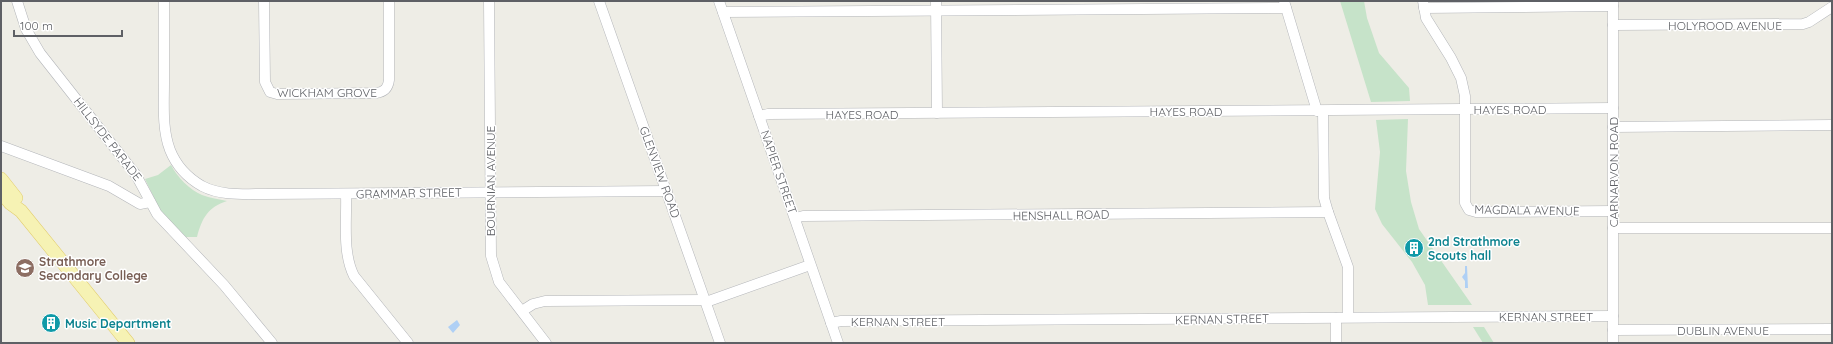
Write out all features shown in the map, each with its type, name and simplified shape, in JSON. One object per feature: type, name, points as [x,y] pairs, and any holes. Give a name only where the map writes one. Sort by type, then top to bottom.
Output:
[{"type":"main road","points":[[1,179],[16,198],[21,211]]},
{"type":"main road","points":[[1,192],[10,203],[21,211],[128,343]]},
{"type":"street","name":"HILLSYDE PARADE","points":[[17,1],[22,20],[40,53],[136,175],[160,218],[224,285],[272,343]]},
{"type":"street","name":"GRAMMAR STREET","points":[[164,1],[164,115],[170,150],[175,161],[193,180],[215,191],[236,194],[667,191]]},
{"type":"street","name":"WICKHAM GROVE","points":[[264,1],[264,82],[270,92],[277,94],[376,93],[384,91],[388,86],[389,80],[389,1]]},
{"type":"street","name":"BOURNIAN AVENUE","points":[[489,1],[490,245],[493,265],[499,282],[546,343]]},
{"type":"street","name":"GLENVIEW ROAD","points":[[599,1],[720,343]]},
{"type":"street","name":"NAPIER STREET","points":[[719,1],[838,343]]},
{"type":"street","points":[[1423,4],[1613,3]]},
{"type":"street","name":"CARNARVON ROAD","points":[[1613,3],[1613,343]]},
{"type":"street","name":"MAGDALA AVENUE","points":[[1423,4],[1426,18],[1461,78],[1465,96],[1465,203],[1469,210],[1476,212],[1613,211]]},
{"type":"street","points":[[723,12],[936,6],[1285,5],[1320,110],[1324,198],[1348,267],[1348,318]]},
{"type":"street","points":[[936,6],[937,113]]},
{"type":"street","name":"HOLYROOD AVENUE","points":[[1613,25],[1803,24],[1809,22],[1832,7]]},
{"type":"street","name":"HAYES ROAD","points":[[759,116],[768,114],[1613,108]]},
{"type":"street","points":[[1613,126],[1832,125]]},
{"type":"street","points":[[1,146],[109,186],[140,204],[150,202]]},
{"type":"street","points":[[346,194],[347,250],[350,268],[354,276],[408,343]]},
{"type":"street","name":"HENSHALL ROAD","points":[[795,218],[803,216],[1328,212]]},
{"type":"street","points":[[1613,228],[1832,228]]},
{"type":"street","points":[[522,311],[533,304],[545,301],[706,301],[810,265]]},
{"type":"street","name":"KERNAN STREET","points":[[831,324],[841,321],[1613,316]]},
{"type":"street","points":[[1336,318],[1336,343]]},
{"type":"street","name":"DUBLIN AVENUE","points":[[1613,330],[1832,330]]},
{"type":"green space","points":[[1340,1],[1364,1],[1367,18],[1379,53],[1409,88],[1410,101],[1371,102]]},
{"type":"green space","points":[[1408,119],[1406,171],[1411,202],[1419,229],[1472,305],[1428,305],[1425,285],[1412,262],[1382,224],[1375,209],[1380,152],[1376,120]]},
{"type":"green space","points":[[171,165],[180,178],[197,193],[227,201],[220,203],[210,210],[201,224],[197,237],[184,237],[160,210],[145,179],[158,175]]},
{"type":"green space","points":[[1473,327],[1484,327],[1494,343],[1483,343]]},
{"type":"water","points":[[1465,266],[1467,266],[1468,288],[1465,288],[1465,281],[1462,277],[1465,273]]},
{"type":"water","points":[[457,320],[460,325],[453,333],[448,327]]},
{"type":"place","name":"2nd Strathmore Scouts hall","points":[[1414,248]]},
{"type":"place","name":"Strathmore Secondary College","points":[[25,268]]},
{"type":"place","name":"Music Department","points":[[51,323]]}]
